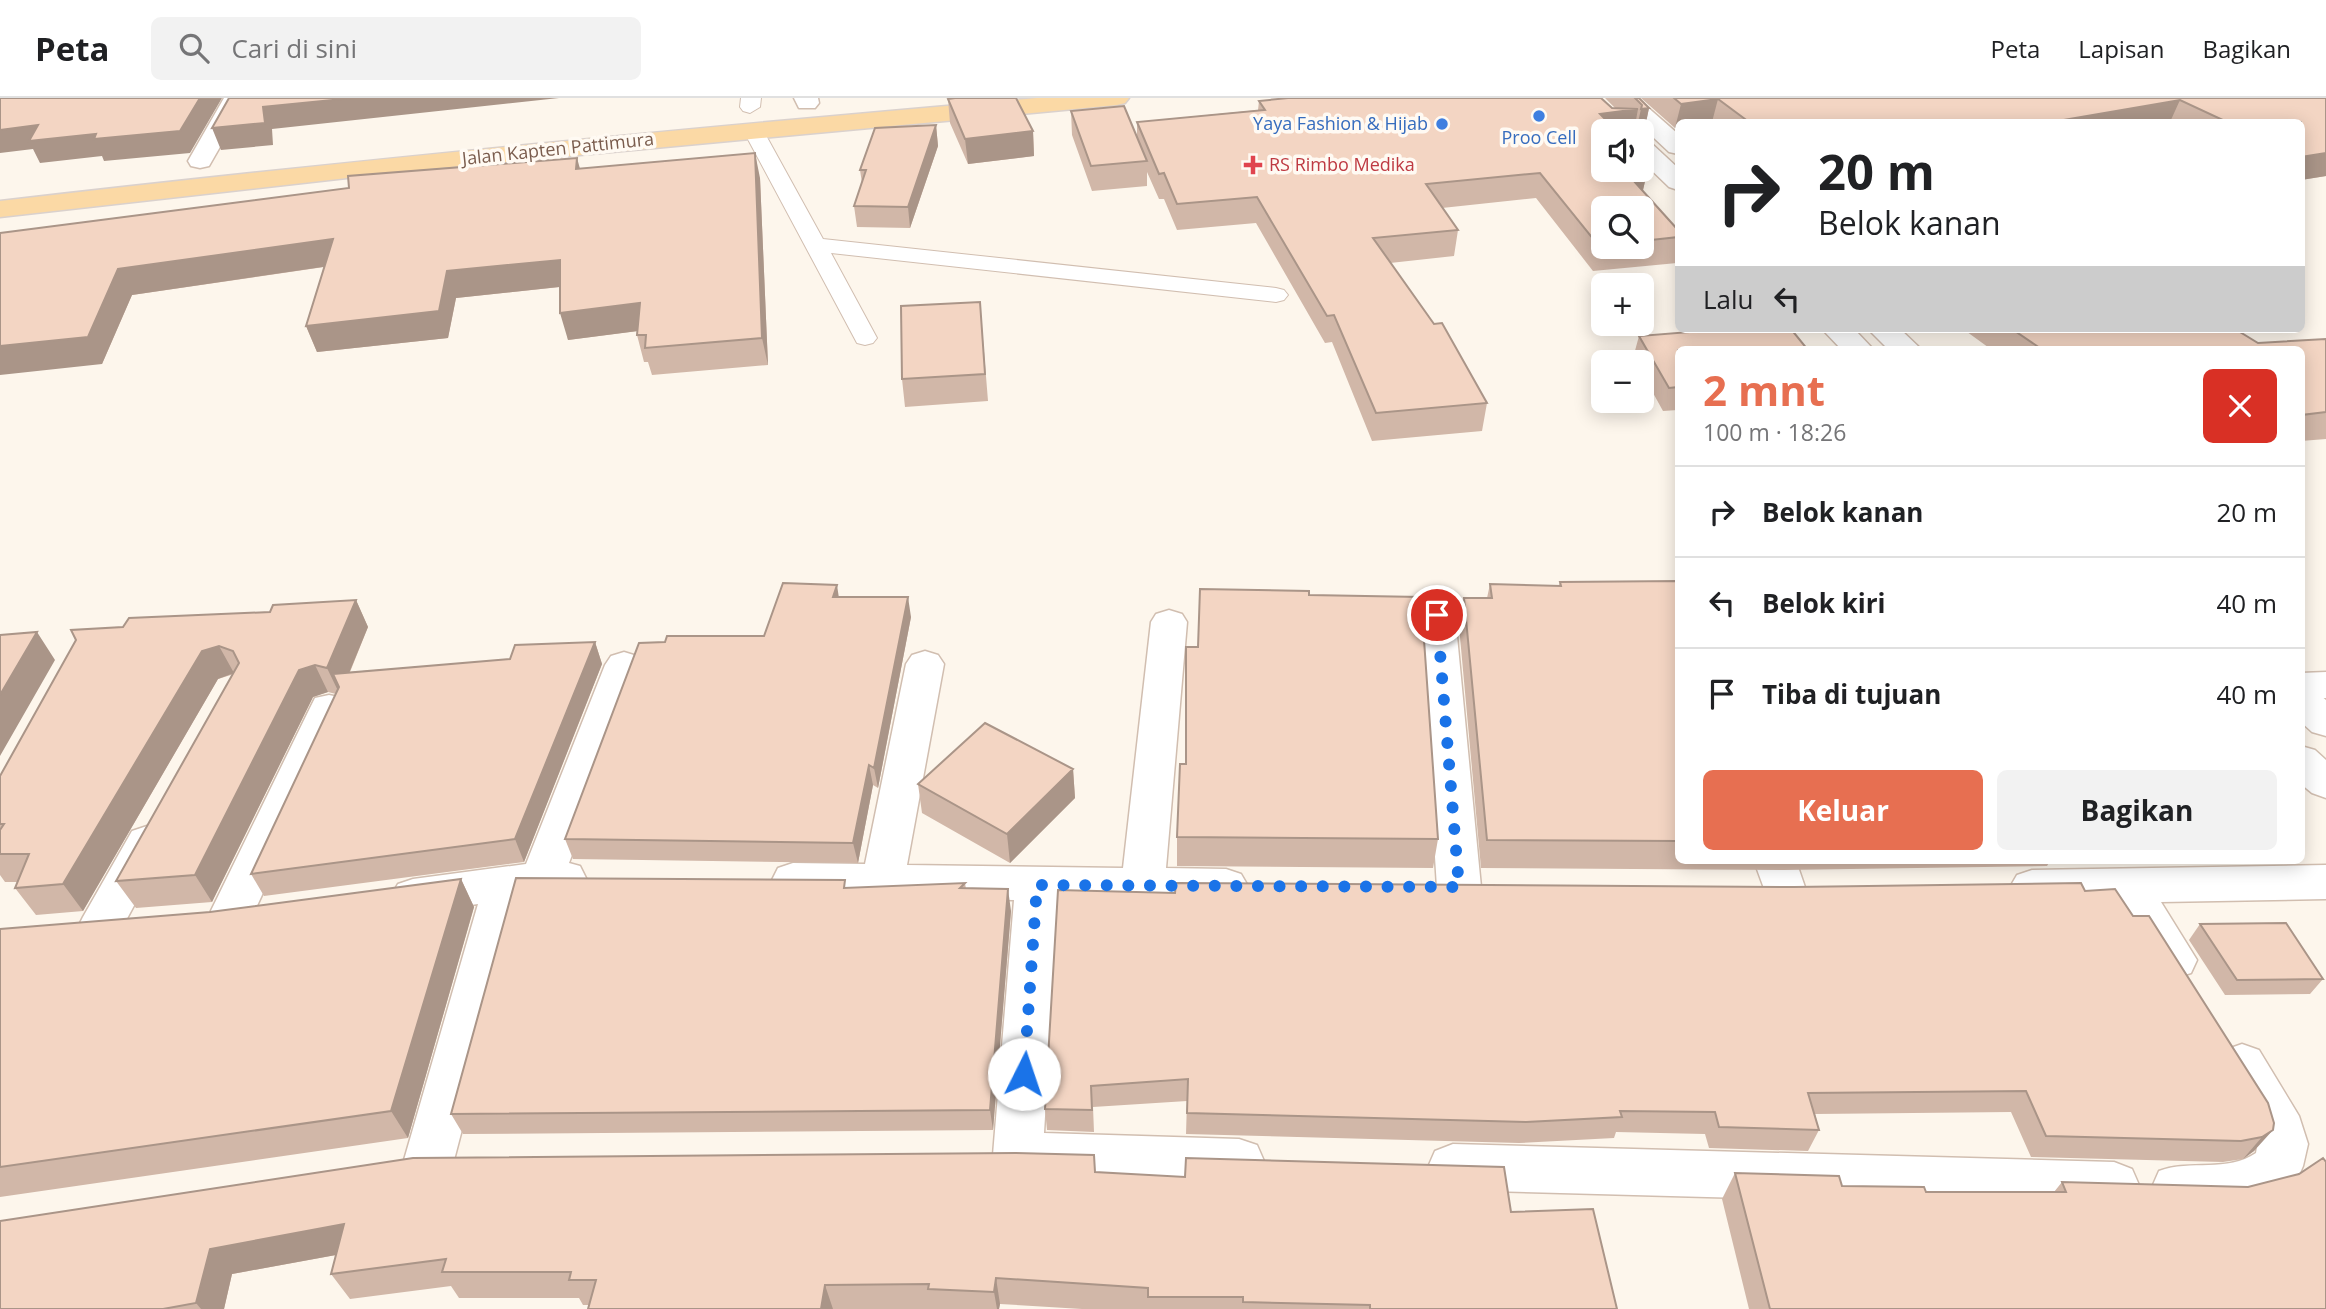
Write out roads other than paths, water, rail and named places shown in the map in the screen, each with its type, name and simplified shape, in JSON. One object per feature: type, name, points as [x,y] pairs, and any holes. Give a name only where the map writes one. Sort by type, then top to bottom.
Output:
[{"type":"main road","name":"Jalan Kapten Pattimura","points":[[0,209],[751,112],[807,100],[860,98]]},
{"type":"main road","name":"Jalan Kapten Pattimura","points":[[365,145],[751,112],[1117,98]]},
{"type":"main road","points":[[174,164],[228,158]]},
{"type":"street","points":[[200,161],[236,98]]},
{"type":"street","points":[[1623,98],[1675,144]]},
{"type":"street","points":[[1654,159],[1675,179]]},
{"type":"street","points":[[1841,333],[1855,346]]},
{"type":"street","points":[[1888,333],[1902,346]]},
{"type":"street","points":[[1437,615],[1459,887]]},
{"type":"street","points":[[1143,886],[1168,622]]},
{"type":"street","points":[[883,881],[925,664]]},
{"type":"street","points":[[429,1162],[524,880],[624,665]]},
{"type":"street","points":[[2305,686],[2326,685]]},
{"type":"street","points":[[2305,704],[2326,723]]},
{"type":"street","points":[[166,809],[80,931],[209,922],[329,708]]},
{"type":"street","points":[[2305,764],[2326,783]]},
{"type":"street","points":[[1999,887],[2072,874],[2126,884],[2326,882]]},
{"type":"street","points":[[381,900],[524,880],[597,878]]},
{"type":"street","points":[[761,880],[1267,886]]},
{"type":"street","points":[[1406,1166],[2223,1188],[2255,1182],[2278,1166],[2283,1144],[2275,1115],[2126,884]]},
{"type":"street","points":[[1037,885],[998,1155],[1282,1162]]},
{"type":"lane","points":[[751,112],[815,245],[865,338]]},
{"type":"lane","points":[[815,245],[1276,295]]},
{"type":"place","name":"Proo Cell","points":[[1539,116]]},
{"type":"place","name":"Yaya Fashion & Hijab","points":[[1442,124]]},
{"type":"place","name":"RS Rimbo Medika","points":[[1253,165]]}]
